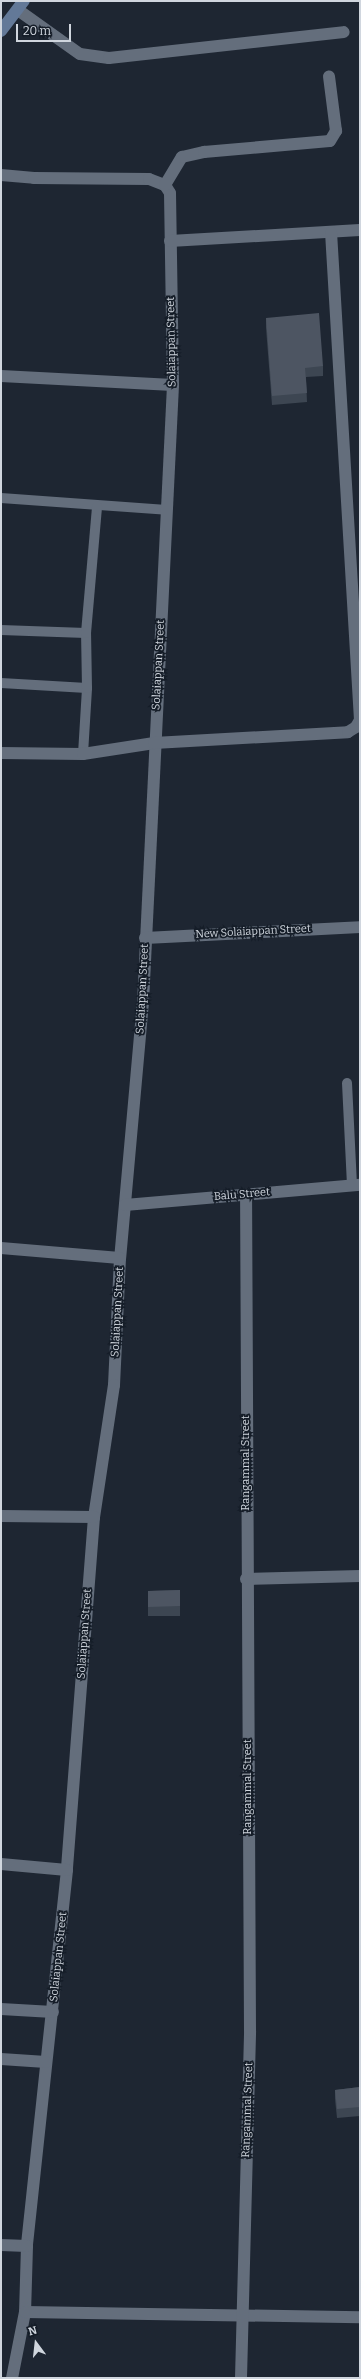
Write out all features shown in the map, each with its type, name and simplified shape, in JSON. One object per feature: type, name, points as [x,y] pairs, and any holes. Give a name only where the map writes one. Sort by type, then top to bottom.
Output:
[{"type":"main road","points":[[1,31],[21,5]]},
{"type":"street","points":[[21,5],[80,54],[109,58],[344,32]]},
{"type":"street","points":[[1,175],[34,178],[149,179],[164,184],[182,157],[204,152],[330,141],[336,131],[329,76]]},
{"type":"street","name":"Solaiappan Street","points":[[12,2378],[25,2312],[27,2246],[67,1870],[94,1517],[114,1386],[120,1258],[143,1002],[154,743],[173,385],[170,193],[164,184]]},
{"type":"street","points":[[170,242],[360,230]]},
{"type":"street","points":[[1,753],[83,754],[154,743],[348,732],[356,727],[360,720],[331,233]]},
{"type":"street","points":[[1,376],[173,385]]},
{"type":"street","name":"New Solaiappan Street","points":[[146,938],[360,926]]},
{"type":"street","name":"Balu Street","points":[[125,1205],[356,1185]]},
{"type":"street","name":"Rangammal Street","points":[[241,2378],[250,2031],[246,1579],[246,1195]]},
{"type":"street","points":[[1,1248],[120,1258]]},
{"type":"street","points":[[1,1516],[94,1517]]},
{"type":"street","points":[[246,1579],[360,1576]]},
{"type":"street","points":[[1,1864],[67,1870]]},
{"type":"street","points":[[1,2009],[53,2012]]},
{"type":"street","points":[[1,2060],[46,2062]]},
{"type":"street","points":[[1,2245],[27,2246]]},
{"type":"street","points":[[25,2312],[360,2317]]},
{"type":"lane","points":[[1,498],[167,510]]},
{"type":"lane","points":[[83,754],[87,688],[86,632],[97,506]]},
{"type":"lane","points":[[1,630],[86,632]]},
{"type":"lane","points":[[1,684],[87,688]]},
{"type":"lane","points":[[348,1083],[356,1185]]},
{"type":"building","points":[[319,313],[323,366],[305,368],[307,393],[272,396],[266,318]]},
{"type":"building","points":[[180,1590],[180,1606],[148,1607],[148,1591]]},
{"type":"building","points":[[360,2087],[360,2107],[337,2109],[335,2090]]}]
